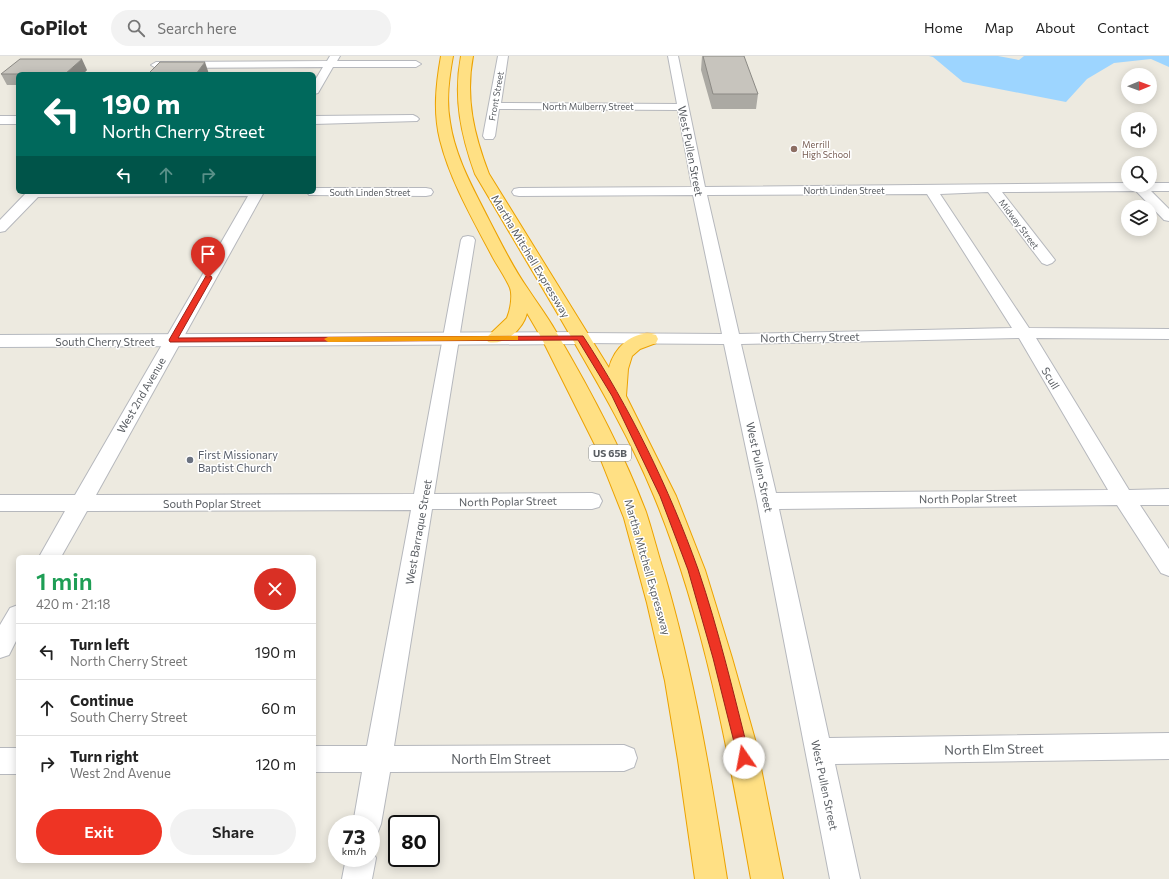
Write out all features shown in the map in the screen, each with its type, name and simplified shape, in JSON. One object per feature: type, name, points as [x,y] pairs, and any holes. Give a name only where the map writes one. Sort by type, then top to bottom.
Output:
[{"type":"highway","name":"Martha Mitchell Expressway","points":[[447,56],[440,94],[443,128],[457,174],[519,289],[540,319],[550,337],[609,451],[634,513],[651,572],[680,688],[693,756],[711,879]]},
{"type":"highway","name":"Martha Mitchell Expressway","points":[[467,56],[462,84],[466,122],[477,162],[482,174],[616,396],[665,496],[693,570],[719,658],[741,744],[767,879]]},
{"type":"highway","points":[[495,338],[516,322],[518,316],[519,289]]},
{"type":"highway","points":[[616,396],[618,369],[623,354],[632,346],[648,339]]},
{"type":"main road","name":"North Cherry Street","points":[[451,338],[581,338]]},
{"type":"main road","name":"South Cherry Street","points":[[0,341],[451,338]]},
{"type":"street","points":[[150,72],[165,56]]},
{"type":"street","name":"Front Street","points":[[489,136],[503,56]]},
{"type":"street","name":"West Pullen Street","points":[[673,56],[699,190],[767,501],[845,879]]},
{"type":"street","points":[[156,65],[332,60],[416,64]]},
{"type":"street","points":[[316,88],[332,60]]},
{"type":"street","name":"North Mulberry Street","points":[[494,106],[683,107]]},
{"type":"street","points":[[316,120],[413,119]]},
{"type":"street","points":[[0,120],[16,120]]},
{"type":"street","name":"North Linden Street","points":[[519,192],[931,190],[1121,187]]},
{"type":"street","name":"North Linden Street","points":[[1157,187],[1169,187]]},
{"type":"street","name":"Midway Street","points":[[992,188],[1047,260]]},
{"type":"street","name":"Scull","points":[[931,190],[1024,333],[1123,497],[1169,566]]},
{"type":"street","name":"South Linden Street","points":[[316,192],[426,192]]},
{"type":"street","points":[[1144,192],[1169,216]]},
{"type":"street","points":[[1,226],[33,194]]},
{"type":"street","name":"West 2nd Avenue","points":[[51,555],[256,194]]},
{"type":"street","name":"West Barraque Street","points":[[369,815],[424,502],[468,240]]},
{"type":"street","name":"North Cherry Street","points":[[581,338],[731,339],[1024,333],[1169,334]]},
{"type":"street","name":"North Poplar Street","points":[[767,501],[1169,497]]},
{"type":"street","name":"North Poplar Street","points":[[424,502],[592,500]]},
{"type":"street","name":"South Poplar Street","points":[[0,503],[424,502]]},
{"type":"street","points":[[0,647],[16,619]]},
{"type":"street","name":"North Elm Street","points":[[818,751],[1169,746]]},
{"type":"street","name":"North Elm Street","points":[[316,760],[624,758]]},
{"type":"street","points":[[0,761],[16,761]]},
{"type":"street","points":[[357,879],[359,867]]},
{"type":"water","points":[[929,56],[998,56],[1019,60],[1024,56],[1169,56],[1169,67],[1151,59],[1114,63],[1087,79],[1066,102],[963,82],[933,57]]},
{"type":"building","points":[[703,56],[744,56],[758,94],[713,94]]},
{"type":"building","points":[[20,59],[82,59],[67,72],[16,72],[16,74],[1,74]]},
{"type":"building","points":[[160,62],[205,62],[198,72],[150,72]]},
{"type":"slow traffic","points":[[328,339],[515,338]]},
{"type":"place","name":"Merrill High School","points":[[794,149]]},
{"type":"place","name":"First Missionary Baptist Church","points":[[190,460]]},
{"type":"route","points":[[208,278],[173,340],[581,338],[616,396],[665,496],[693,570],[719,658],[744,758]]}]
